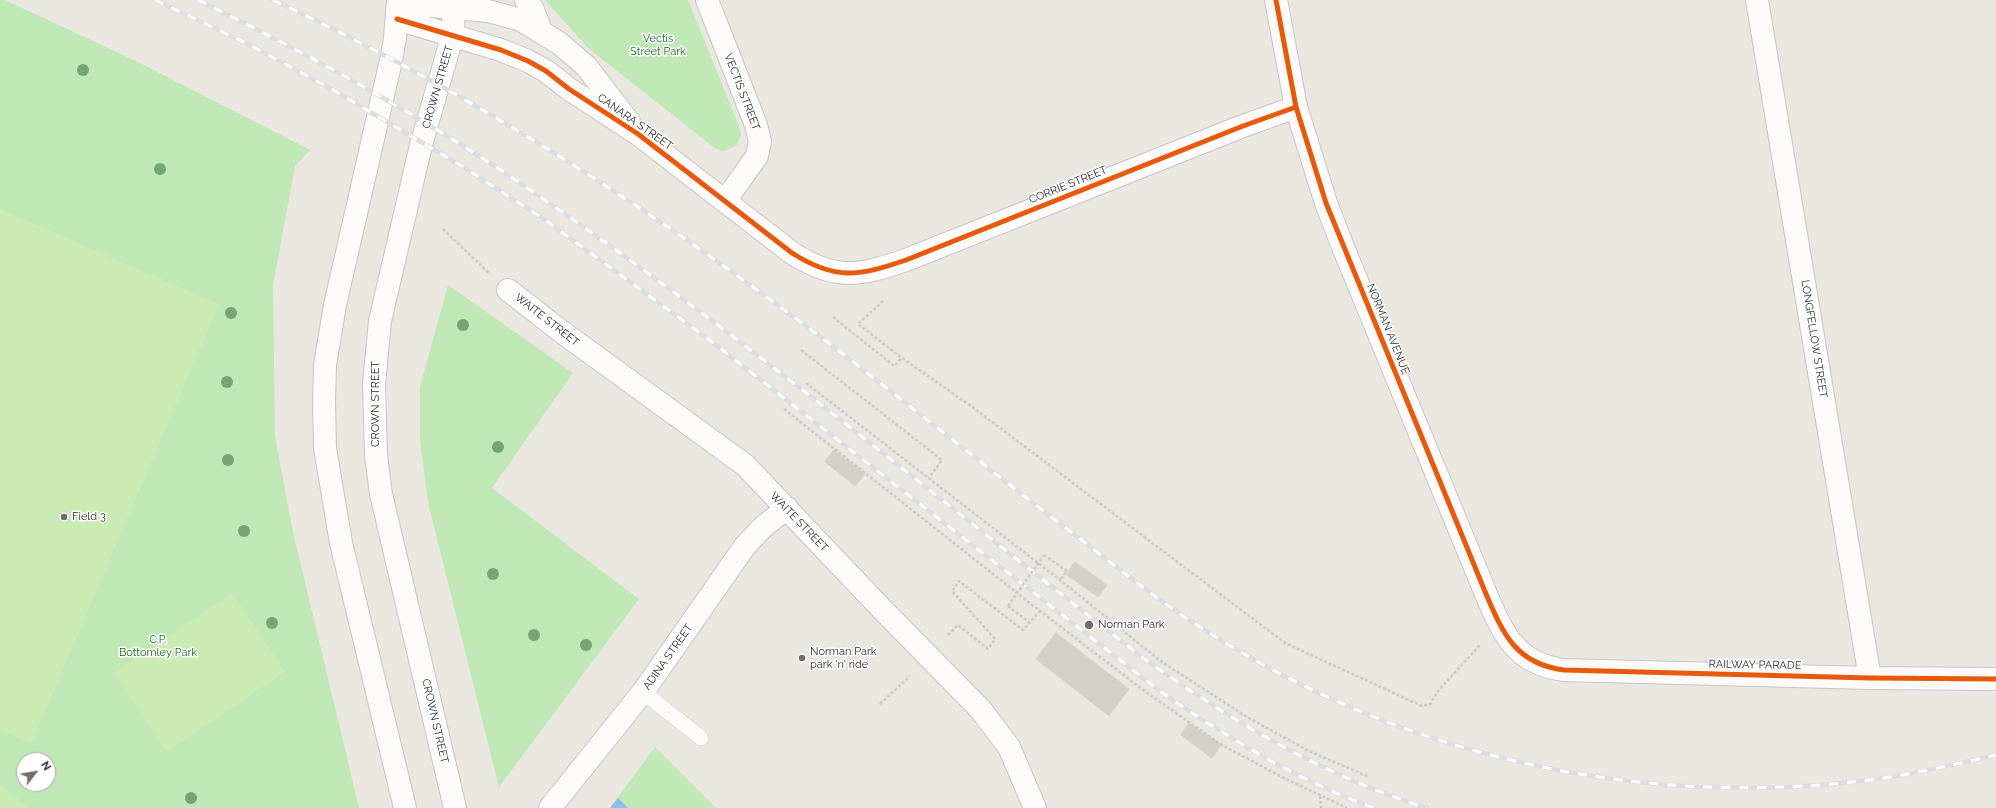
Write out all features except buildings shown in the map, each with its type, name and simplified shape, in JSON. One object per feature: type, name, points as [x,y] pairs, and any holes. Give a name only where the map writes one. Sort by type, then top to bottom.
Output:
[{"type":"street","points":[[526,0],[533,10],[540,31]]},
{"type":"street","name":"VECTIS STREET","points":[[707,0],[756,125],[760,141],[757,156],[725,201]]},
{"type":"street","name":"NORMAN AVENUE","points":[[1276,0],[1296,107],[1326,203],[1486,594],[1500,625],[1518,651]]},
{"type":"street","name":"LONGFELLOW STREET","points":[[1757,0],[1870,678]]},
{"type":"street","name":"CANARA STREET","points":[[398,7],[454,4],[520,20],[559,43],[586,66],[638,134]]},
{"type":"street","name":"CROWN STREET","points":[[454,4],[453,34],[422,144],[380,321],[374,384],[376,455],[381,494],[455,808]]},
{"type":"street","points":[[398,7],[392,56],[334,305],[325,365],[324,401],[325,448],[339,529],[405,808]]},
{"type":"street","name":"CANARA STREET","points":[[398,7],[453,34],[528,61],[638,134],[805,261],[833,272],[845,274]]},
{"type":"street","name":"CORRIE STREET","points":[[845,274],[871,271],[906,260],[1224,133],[1296,107]]},
{"type":"street","name":"WAITE STREET","points":[[508,290],[562,332],[745,465],[996,727],[1009,747],[1035,808]]},
{"type":"street","name":"ADINA STREET","points":[[550,808],[643,692],[745,546],[763,527],[787,508]]},
{"type":"street","name":"RAILWAY PARADE","points":[[1518,651],[1536,664],[1564,670],[1870,678],[1996,679]]},
{"type":"lane","points":[[643,692],[702,738]]},
{"type":"path","points":[[443,229],[497,282],[508,290]]},
{"type":"path","points":[[883,301],[858,324],[902,358],[971,406],[1285,643],[1422,706],[1430,704],[1439,690],[1481,644]]},
{"type":"path","points":[[832,317],[894,366],[902,358]]},
{"type":"path","points":[[801,350],[942,460],[929,478]]},
{"type":"path","points":[[806,383],[1060,580],[1162,662],[1248,717],[1309,751],[1369,777]]},
{"type":"path","points":[[784,409],[1040,611],[1146,692],[1220,744],[1347,808]]},
{"type":"path","points":[[1030,623],[1008,606],[1044,555],[1067,571],[1060,580]]},
{"type":"path","points":[[948,635],[958,625],[988,650],[995,639],[952,591],[959,581],[1023,630],[1040,611]]},
{"type":"path","points":[[880,704],[912,674]]},
{"type":"path","points":[[1320,795],[1321,808]]},
{"type":"green space","name":"C.P. Bottomley Park","points":[[0,0],[5,0],[138,62],[310,150],[295,166],[273,285],[275,437],[293,532],[359,808],[0,808]]},
{"type":"green space","name":"Vectis Street Park","points":[[545,0],[688,0],[739,126],[741,135],[736,146],[724,151],[716,149],[588,48]]},
{"type":"green space","name":"Field 3","points":[[0,209],[219,304],[31,744],[0,730]]},
{"type":"green space","points":[[448,285],[573,373],[492,488],[639,599],[499,787],[428,502],[420,439],[420,387]]},
{"type":"green space","points":[[232,593],[285,672],[167,752],[114,673]]},
{"type":"green space","points":[[655,747],[716,808],[610,808]]},
{"type":"green space","points":[[0,784],[29,808],[0,808]]},
{"type":"water","points":[[618,798],[628,808],[610,808]]},
{"type":"railway","points":[[155,0],[246,43],[328,87],[465,168],[545,220],[707,338],[1161,692],[1212,726],[1264,757],[1318,785],[1374,808]]},
{"type":"railway","points":[[198,0],[285,44],[413,115],[536,194],[692,306],[844,422],[1146,660],[1212,705],[1280,745],[1316,763],[1352,780],[1427,808]]},
{"type":"railway","points":[[273,0],[338,31],[402,65],[465,100],[590,175],[710,256],[807,327],[1167,605],[1197,625],[1272,670],[1351,707],[1432,738],[1516,761],[1601,777],[1687,786],[1774,787],[1861,781],[1912,773],[1996,755]]},
{"type":"cycle path","points":[[1276,0],[1296,107],[1326,203],[1492,609],[1505,634],[1513,645],[1534,661],[1548,667],[1564,670],[1870,678],[1996,679]]},
{"type":"cycle path","points":[[397,19],[501,50],[528,61],[546,71],[569,89],[638,134],[792,253],[808,262],[835,272],[848,273],[875,270],[906,260],[1243,126],[1296,107]]},
{"type":"place","name":"Field 3","points":[[64,517]]},
{"type":"place","name":"Norman Park","points":[[1089,625]]},
{"type":"place","name":"Norman Park park 'n' ride","points":[[802,658]]}]
